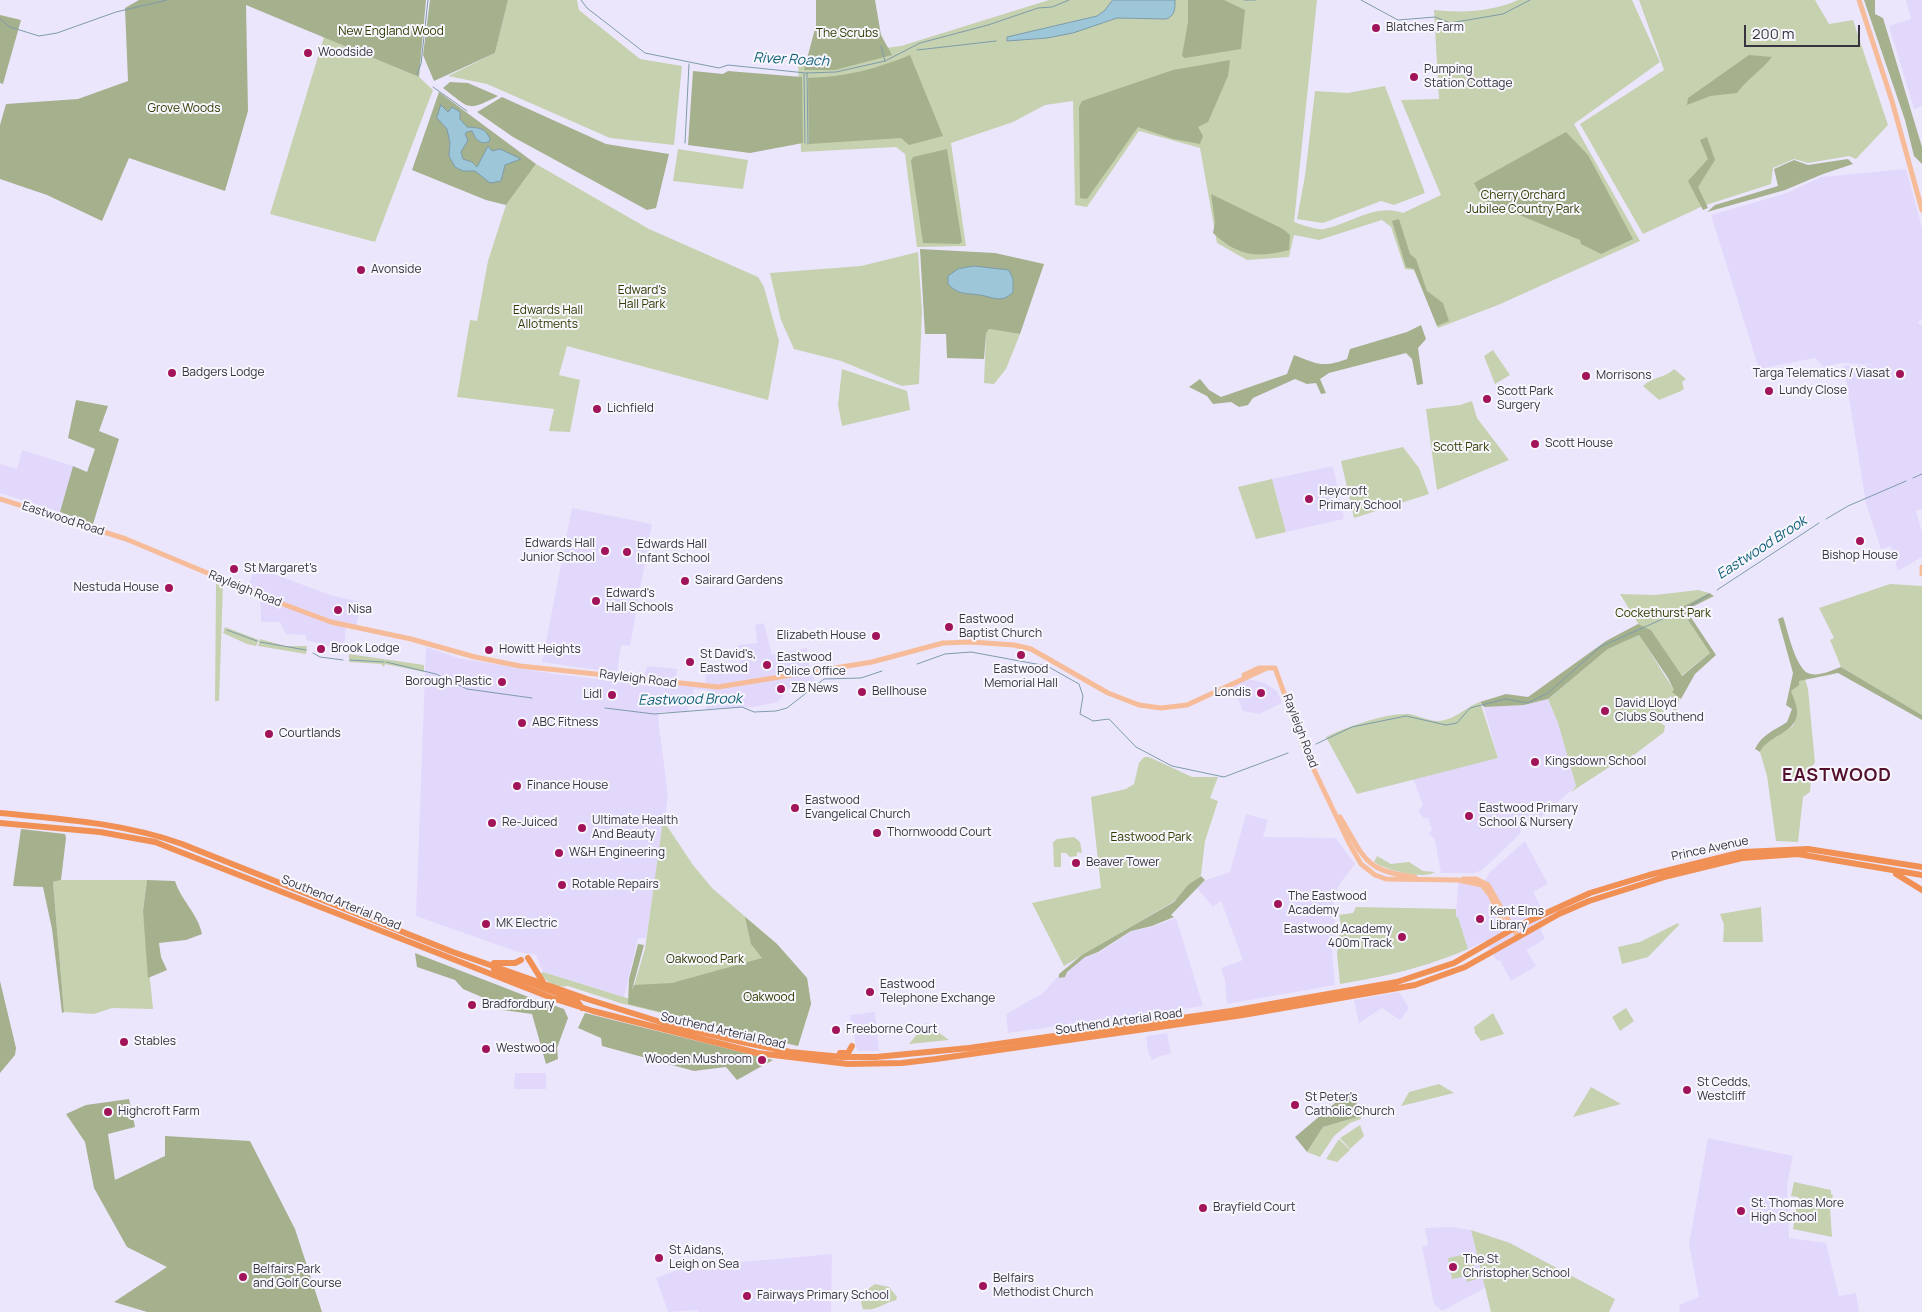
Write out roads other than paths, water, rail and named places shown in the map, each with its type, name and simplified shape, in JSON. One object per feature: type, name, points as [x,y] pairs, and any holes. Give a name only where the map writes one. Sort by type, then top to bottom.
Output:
[{"type":"highway","name":"Southend Arterial Road","points":[[0,813],[110,826],[162,836],[462,955],[634,1014],[710,1035],[767,1048],[814,1054],[876,1057],[969,1048],[1167,1023],[1412,979],[1466,956],[1512,930]]},
{"type":"highway","name":"Southend Arterial Road","points":[[0,823],[100,832],[160,844],[552,998],[582,1008],[757,1053],[848,1064],[936,1059],[1415,985],[1465,967],[1512,930]]},
{"type":"highway","name":"Prince Avenue","points":[[1512,930],[1603,889],[1671,869],[1743,852],[1808,848],[1868,860],[1922,867]]},
{"type":"highway","name":"Prince Avenue","points":[[1512,930],[1549,915],[1559,914],[1642,883],[1720,862],[1761,855],[1798,854],[1821,856],[1921,877]]},
{"type":"highway","points":[[1868,860],[1879,864],[1913,870],[1921,877]]},
{"type":"highway","points":[[1890,870],[1922,890]]},
{"type":"highway","points":[[1466,956],[1477,954],[1510,935],[1512,930]]},
{"type":"highway","points":[[462,955],[467,959],[579,1002],[582,1008]]},
{"type":"highway","points":[[488,964],[514,963],[524,959],[547,984]]},
{"type":"highway","points":[[518,978],[552,998]]},
{"type":"highway","points":[[814,1054],[820,1052],[846,1053],[852,1046],[860,1057]]},
{"type":"highway","points":[[876,1057],[886,1059],[929,1056]]},
{"type":"main road","points":[[1857,0],[1892,101],[1922,210]]},
{"type":"main road","name":"Eastwood Road","points":[[0,499],[126,539]]},
{"type":"main road","name":"Rayleigh Road","points":[[126,539],[272,600],[324,619],[356,628],[411,638],[475,658],[520,666],[718,687],[872,662],[956,641],[1027,647],[1108,693],[1146,706],[1181,707],[1267,668],[1275,668],[1303,745],[1326,792],[1364,857],[1372,865],[1390,874],[1439,880],[1476,879],[1487,883],[1512,930]]},
{"type":"main road","points":[[1922,567],[1922,574]]},
{"type":"main road","name":"Rayleigh Road","points":[[1458,880],[1479,884],[1486,889],[1512,930]]},
{"type":"water","points":[[1113,0],[1175,0],[1175,9],[1173,14],[1166,19],[1117,18],[1073,33],[1047,38],[1007,41],[1007,37],[1097,16]]},
{"type":"water","points":[[441,105],[448,112],[452,107],[460,112],[460,119],[467,127],[483,130],[490,139],[489,142],[482,143],[476,139],[472,131],[467,132],[465,134],[468,140],[461,152],[463,159],[472,162],[477,167],[488,146],[492,151],[500,149],[521,159],[505,165],[501,181],[490,183],[475,171],[463,171],[455,167],[449,156],[450,143],[447,129],[437,118]]},
{"type":"water","points":[[974,266],[1009,270],[1013,279],[1013,292],[1005,298],[997,299],[959,292],[948,284],[948,276],[958,269]]},
{"type":"waterway","name":"River Roach","points":[[0,19],[10,27],[39,36],[57,33],[116,12],[167,0]]},
{"type":"waterway","points":[[417,74],[421,64],[428,0]]},
{"type":"waterway","name":"River Roach","points":[[581,0],[587,8],[645,53],[719,68],[728,65],[806,73],[836,72],[885,61],[920,43],[988,25],[1038,8],[1052,7],[1069,0]]},
{"type":"waterway","name":"River Roach","points":[[1244,0],[1256,0]]},
{"type":"waterway","name":"River Roach","points":[[1361,0],[1398,20],[1435,17],[1450,23],[1503,14],[1530,0]]},
{"type":"waterway","points":[[917,50],[996,41]]},
{"type":"waterway","points":[[881,46],[885,61]]},
{"type":"waterway","points":[[685,143],[689,64]]},
{"type":"waterway","points":[[807,73],[808,144]]},
{"type":"waterway","points":[[804,74],[805,143]]},
{"type":"waterway","points":[[433,87],[467,111]]},
{"type":"waterway","name":"Eastwood Brook","points":[[1913,478],[1922,474]]},
{"type":"waterway","name":"Eastwood Brook","points":[[1826,519],[1848,506],[1906,481]]},
{"type":"waterway","name":"Eastwood Brook","points":[[1717,590],[1819,523]]},
{"type":"waterway","name":"Eastwood Brook","points":[[1316,744],[1352,727],[1406,716],[1446,725],[1457,723],[1470,708],[1505,699],[1528,703],[1548,693],[1600,647],[1687,608],[1710,594]]},
{"type":"waterway","name":"Eastwood Brook","points":[[227,630],[257,641]]},
{"type":"waterway","name":"Eastwood Brook","points":[[260,642],[306,650]]},
{"type":"waterway","name":"Eastwood Brook","points":[[917,664],[945,654],[971,652],[1047,666],[1079,684],[1083,696],[1080,714],[1093,721],[1109,719],[1136,747],[1172,766],[1224,777],[1288,753]]},
{"type":"waterway","name":"Eastwood Brook","points":[[313,653],[320,657],[343,660]]},
{"type":"waterway","name":"Eastwood Brook","points":[[350,660],[384,662]]},
{"type":"waterway","name":"Eastwood Brook","points":[[386,662],[436,674],[467,689],[532,698]]},
{"type":"waterway","name":"Eastwood Brook","points":[[605,708],[654,714],[742,707],[754,712],[776,711],[787,708],[824,679],[861,678],[882,671]]},
{"type":"place","name":"Blatches Farm","points":[[1376,28]]},
{"type":"place","name":"Woodside","points":[[308,53]]},
{"type":"place","name":"Pumping Station Cottage","points":[[1414,77]]},
{"type":"place","name":"Avonside","points":[[361,270]]},
{"type":"place","name":"Badgers Lodge","points":[[172,373]]},
{"type":"place","name":"Targa Telematics / Viasat","points":[[1900,374]]},
{"type":"place","name":"Morrisons","points":[[1586,376]]},
{"type":"place","name":"Lundy Close","points":[[1769,391]]},
{"type":"place","name":"Scott Park Surgery","points":[[1487,399]]},
{"type":"place","name":"Lichfield","points":[[597,409]]},
{"type":"place","name":"Scott House","points":[[1535,444]]},
{"type":"place","name":"Heycroft Primary School","points":[[1309,499]]},
{"type":"place","name":"Bishop House","points":[[1860,541]]},
{"type":"place","name":"Edwards Hall Junior School","points":[[605,551]]},
{"type":"place","name":"Edwards Hall Infant School","points":[[627,552]]},
{"type":"place","name":"St Margaret's","points":[[234,569]]},
{"type":"place","name":"Sairard Gardens","points":[[685,581]]},
{"type":"place","name":"Nestuda House","points":[[169,588]]},
{"type":"place","name":"Edward's Hall Schools","points":[[596,601]]},
{"type":"place","name":"Nisa","points":[[338,610]]},
{"type":"place","name":"Eastwood Baptist Church","points":[[949,627]]},
{"type":"place","name":"Elizabeth House","points":[[876,636]]},
{"type":"place","name":"Brook Lodge","points":[[321,649]]},
{"type":"place","name":"Howitt Heights","points":[[489,650]]},
{"type":"place","name":"Eastwood Memorial Hall","points":[[1021,655]]},
{"type":"place","name":"St David's, Eastwod","points":[[690,662]]},
{"type":"place","name":"Eastwood Police Office","points":[[767,665]]},
{"type":"place","name":"Borough Plastic","points":[[502,682]]},
{"type":"place","name":"ZB News","points":[[781,689]]},
{"type":"place","name":"Bellhouse","points":[[862,692]]},
{"type":"place","name":"Londis","points":[[1261,693]]},
{"type":"place","name":"Lidl","points":[[612,695]]},
{"type":"place","name":"David Lloyd Clubs Southend","points":[[1605,711]]},
{"type":"place","name":"ABC Fitness","points":[[522,723]]},
{"type":"place","name":"Courtlands","points":[[269,734]]},
{"type":"place","name":"Kingsdown School","points":[[1535,762]]},
{"type":"place","name":"Finance House","points":[[517,786]]},
{"type":"place","name":"Eastwood Evangelical Church","points":[[795,808]]},
{"type":"place","name":"Eastwood Primary School & Nursery","points":[[1469,816]]},
{"type":"place","name":"Re-Juiced","points":[[492,823]]},
{"type":"place","name":"Ultimate Health And Beauty","points":[[582,828]]},
{"type":"place","name":"Thornwoodd Court","points":[[877,833]]},
{"type":"place","name":"W&H Engineering","points":[[559,853]]},
{"type":"place","name":"Beaver Tower","points":[[1076,863]]},
{"type":"place","name":"Rotable Repairs","points":[[562,885]]},
{"type":"place","name":"The Eastwood Academy","points":[[1278,904]]},
{"type":"place","name":"Kent Elms Library","points":[[1480,919]]},
{"type":"place","name":"MK Electric","points":[[486,924]]},
{"type":"place","name":"Eastwood Academy 400m Track","points":[[1402,937]]},
{"type":"place","name":"Eastwood Telephone Exchange","points":[[870,992]]},
{"type":"place","name":"Bradfordbury","points":[[472,1005]]},
{"type":"place","name":"Freeborne Court","points":[[836,1030]]},
{"type":"place","name":"Stables","points":[[124,1042]]},
{"type":"place","name":"Westwood","points":[[486,1049]]},
{"type":"place","name":"Wooden Mushroom","points":[[762,1060]]},
{"type":"place","name":"St Cedds, Westcliff","points":[[1687,1090]]},
{"type":"place","name":"St Peter's Catholic Church","points":[[1295,1105]]},
{"type":"place","name":"Highcroft Farm","points":[[108,1112]]},
{"type":"place","name":"Brayfield Court","points":[[1203,1208]]},
{"type":"place","name":"St. Thomas More High School","points":[[1741,1211]]},
{"type":"place","name":"St Aidans, Leigh on Sea","points":[[659,1258]]},
{"type":"place","name":"The St Christopher School","points":[[1453,1267]]},
{"type":"place","name":"Belfairs Park and Golf Course","points":[[243,1277]]},
{"type":"place","name":"Belfairs Methodist Church","points":[[983,1286]]},
{"type":"place","name":"Fairways Primary School","points":[[747,1296]]},
{"type":"district","name":"EASTWOOD","points":[[1837,776]]},
{"type":"park label","name":"New England Wood","points":[[391,32]]},
{"type":"park label","name":"The Scrubs","points":[[847,34]]},
{"type":"park label","name":"Grove Woods","points":[[184,109]]},
{"type":"park label","name":"Cherry Orchard Jubilee Country Park","points":[[1523,203]]},
{"type":"park label","name":"Edward's Hall Park","points":[[642,298]]},
{"type":"park label","name":"Edwards Hall Allotments","points":[[548,318]]},
{"type":"park label","name":"Scott Park","points":[[1461,448]]},
{"type":"park label","name":"Cockethurst Park","points":[[1663,614]]},
{"type":"park label","name":"Eastwood Park","points":[[1151,838]]},
{"type":"park label","name":"Oakwood Park","points":[[705,960]]},
{"type":"park label","name":"Oakwood","points":[[769,998]]}]
